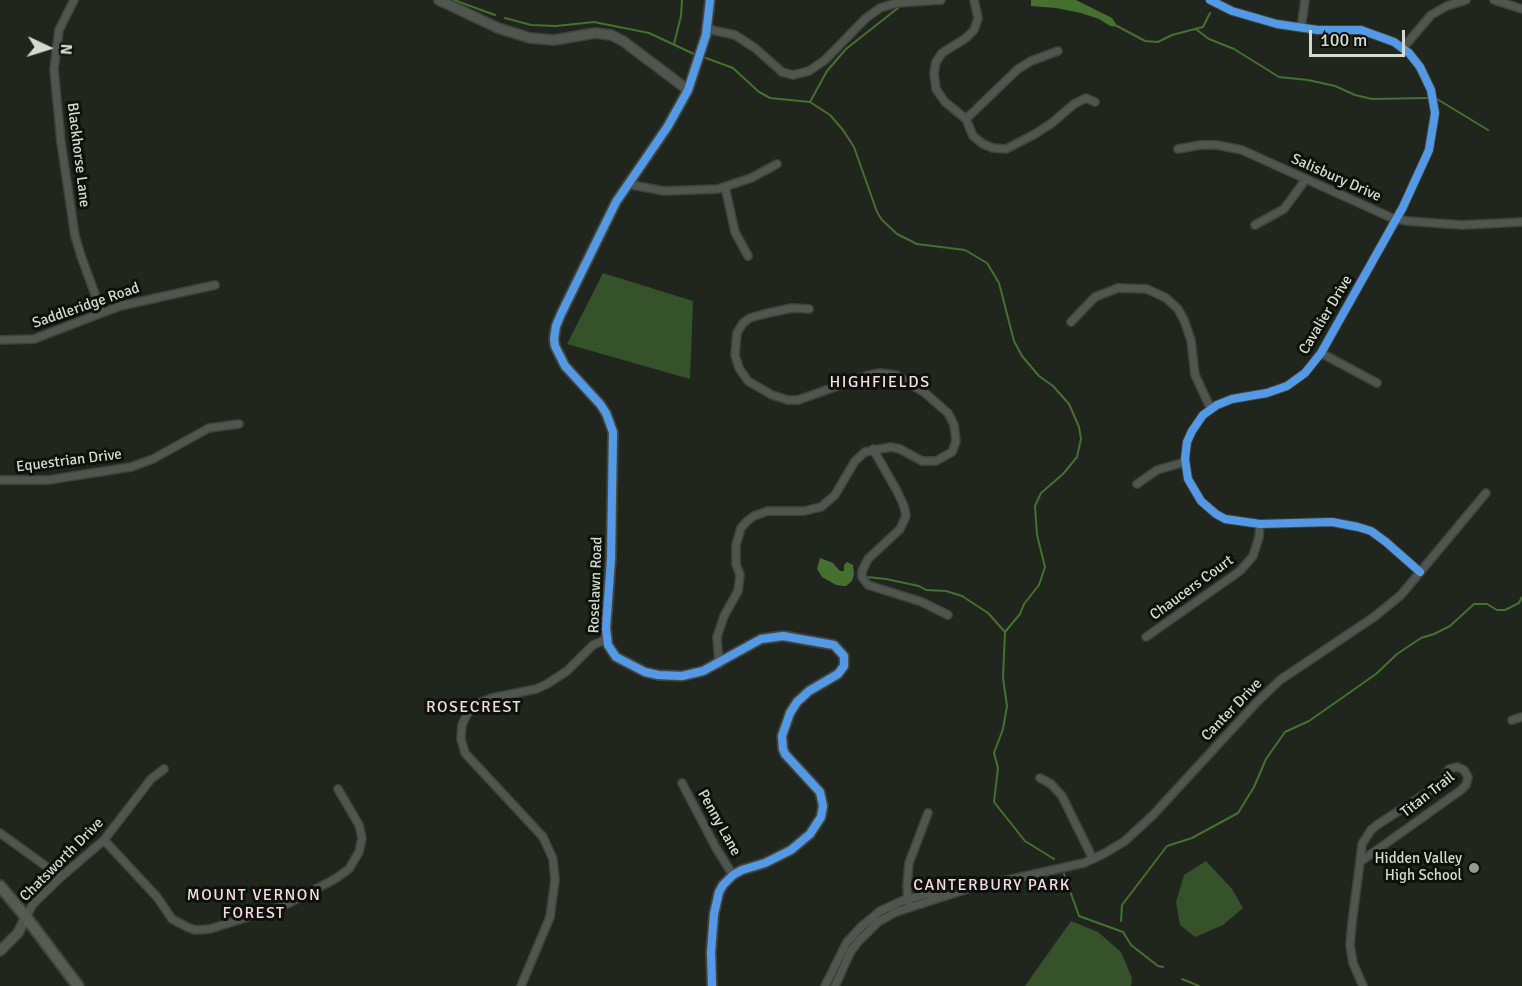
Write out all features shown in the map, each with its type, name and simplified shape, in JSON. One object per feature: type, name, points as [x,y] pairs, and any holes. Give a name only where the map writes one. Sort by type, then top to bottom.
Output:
[{"type":"main road","points":[[0,886],[26,916],[78,986]]},
{"type":"street","name":"Blackhorse Lane","points":[[75,0],[58,30],[54,69],[61,142],[75,236],[102,313]]},
{"type":"street","points":[[439,0],[498,28],[530,38],[554,40],[595,33],[611,35],[623,41],[670,79],[688,90]]},
{"type":"street","name":"Roselawn Road","points":[[710,0],[703,49],[688,90],[668,126],[616,202],[561,314],[554,339],[565,366],[600,404],[613,432],[612,536],[607,639],[612,652],[622,662],[658,675],[693,675],[719,664],[761,639],[774,636],[826,643],[838,648],[844,656],[844,666],[838,674],[809,691],[797,702],[790,713],[782,736],[785,754],[820,792],[823,806],[821,818],[810,834],[791,850],[733,875]]},
{"type":"street","points":[[707,30],[725,32],[745,41],[782,72],[793,75],[809,71],[825,60],[866,18],[880,8],[897,3],[941,0]]},
{"type":"street","points":[[974,0],[978,18],[974,30],[966,38],[942,53],[936,62],[934,73],[936,89],[945,102],[966,119],[973,136],[993,148],[1006,149],[1044,129],[1074,104],[1086,98],[1095,102]]},
{"type":"street","name":"Cavalier Drive","points":[[1185,462],[1186,449],[1192,431],[1198,421],[1211,409],[1232,399],[1267,393],[1287,386],[1305,372],[1321,353],[1397,219],[1429,150],[1435,113],[1427,79],[1416,61],[1403,48],[1382,37],[1361,30],[1300,28],[1242,15],[1210,0]]},
{"type":"street","points":[[1300,28],[1305,0]]},
{"type":"street","points":[[1403,48],[1431,15],[1447,6],[1466,0]]},
{"type":"street","points":[[1494,0],[1522,9]]},
{"type":"street","points":[[966,119],[1018,69],[1031,61],[1058,51]]},
{"type":"street","name":"Salisbury Drive","points":[[1178,150],[1200,145],[1230,147],[1397,219],[1453,225],[1522,222]]},
{"type":"street","points":[[627,184],[664,191],[700,191],[724,187],[751,178],[777,164]]},
{"type":"street","points":[[1256,225],[1284,208],[1306,179]]},
{"type":"street","points":[[724,187],[735,232],[748,256]]},
{"type":"street","name":"Saddleridge Road","points":[[0,340],[21,340],[47,335],[134,302],[215,285]]},
{"type":"street","points":[[1071,322],[1095,297],[1118,288],[1147,289],[1166,298],[1178,309],[1184,320],[1191,340],[1195,375],[1211,409]]},
{"type":"street","points":[[719,664],[717,637],[740,581],[735,554],[741,528],[754,516],[768,511],[804,511],[820,507],[835,495],[860,456],[873,449],[891,447],[900,449],[922,461],[936,461],[947,456],[954,447],[956,433],[948,413],[935,400],[905,378],[896,375],[880,373],[869,375],[806,399],[788,400],[772,395],[748,381],[739,368],[735,355],[737,333],[743,323],[750,318],[764,314],[792,309],[809,309]]},
{"type":"street","points":[[1321,353],[1377,383]]},
{"type":"street","name":"Equestrian Drive","points":[[0,480],[39,481],[131,467],[153,459],[209,428],[239,424]]},
{"type":"street","points":[[873,449],[897,491],[906,516],[900,529],[868,559],[862,571],[862,577],[868,585],[922,602],[948,615]]},
{"type":"street","points":[[1137,484],[1157,470],[1185,462],[1191,486],[1208,508],[1228,520],[1260,524],[1332,522],[1358,527],[1371,531],[1420,572]]},
{"type":"street","name":"Canter Drive","points":[[825,986],[840,953],[854,934],[880,911],[908,903],[941,899],[967,889],[1061,869],[1093,860],[1113,849],[1139,828],[1280,680],[1374,617],[1401,595],[1486,493]]},
{"type":"street","name":"Chaucers Court","points":[[1146,637],[1240,571],[1253,556],[1259,537],[1260,524]]},
{"type":"street","points":[[521,986],[550,917],[555,880],[553,859],[543,837],[465,753],[461,739],[462,725],[468,714],[480,703],[492,698],[536,689],[547,684],[567,671],[593,645],[607,639]]},
{"type":"street","points":[[1512,720],[1522,717]]},
{"type":"street","name":"Titan Trail","points":[[1359,862],[1461,790],[1466,785],[1468,777],[1464,770],[1457,767],[1449,769],[1442,783],[1377,825],[1362,844],[1359,862],[1350,945],[1353,963],[1363,986]]},
{"type":"street","name":"Chatsworth Drive","points":[[26,916],[33,904],[104,840],[151,779],[164,769]]},
{"type":"street","points":[[1040,778],[1062,796],[1093,860]]},
{"type":"street","name":"Penny Lane","points":[[682,783],[733,875]]},
{"type":"street","points":[[104,840],[179,924],[195,930],[210,929],[285,905],[335,879],[349,868],[359,852],[362,838],[359,825],[338,789]]},
{"type":"street","points":[[908,903],[909,863],[927,813]]},
{"type":"street","points":[[0,832],[61,877]]},
{"type":"street","points":[[712,986],[711,952],[714,914],[719,892],[733,875]]},
{"type":"street","name":"Canter Drive","points":[[835,986],[851,951],[862,936],[908,903]]},
{"type":"street","points":[[0,951],[18,933],[26,916]]},
{"type":"shaded area","points":[[1031,0],[1076,0],[1112,18],[1118,27],[1110,26],[1099,19],[1081,13],[1031,6]]},
{"type":"shaded area","points":[[603,273],[693,301],[690,379],[567,344]]},
{"type":"shaded area","points":[[820,558],[833,563],[840,571],[844,571],[844,565],[847,562],[853,565],[852,581],[843,586],[836,585],[822,577],[817,569]]},
{"type":"shaded area","points":[[1206,861],[1232,889],[1243,908],[1223,925],[1195,937],[1180,925],[1176,902],[1184,875]]},
{"type":"shaded area","points":[[1071,921],[1098,932],[1121,952],[1132,978],[1131,986],[1025,986]]},
{"type":"waterway","points":[[454,0],[495,15]]},
{"type":"waterway","points":[[674,44],[681,16],[682,0]]},
{"type":"waterway","points":[[810,102],[827,71],[846,49],[898,8]]},
{"type":"waterway","points":[[1117,26],[1145,41],[1158,42],[1172,35],[1203,27],[1210,13]]},
{"type":"waterway","points":[[505,18],[531,25],[556,26],[594,22],[649,33],[696,55]]},
{"type":"waterway","points":[[1197,30],[1209,39],[1234,49],[1279,77],[1335,86],[1355,95],[1372,99],[1428,98]]},
{"type":"waterway","points":[[706,58],[733,68],[759,92],[770,98],[810,102],[830,115],[854,147],[877,212],[897,234],[917,244],[965,250],[987,263],[999,283],[1014,341],[1022,356],[1039,376],[1053,386],[1069,404],[1079,427],[1081,439],[1077,457],[1063,474],[1041,493],[1035,506],[1037,535],[1045,567],[1039,585],[1005,632],[1003,678],[1007,706],[1003,729],[994,753],[998,768],[994,802],[1025,841],[1054,859]]},
{"type":"waterway","points":[[1437,99],[1488,130]]},
{"type":"waterway","points":[[867,577],[962,596],[988,613],[1005,632]]},
{"type":"waterway","points":[[1121,921],[1122,905],[1167,846],[1192,838],[1238,813],[1254,787],[1266,759],[1285,732],[1309,721],[1376,674],[1397,654],[1421,638],[1450,626],[1474,604],[1487,604],[1497,610],[1505,610],[1519,603],[1522,597]]},
{"type":"waterway","points":[[1064,874],[1079,916],[1123,932],[1131,945],[1158,966],[1163,967]]},
{"type":"waterway","points":[[1182,979],[1199,986]]},
{"type":"cycle path","points":[[710,0],[706,35],[688,90],[668,126],[616,202],[561,314],[554,339],[565,366],[600,404],[613,432],[611,559],[606,628],[608,645],[616,657],[645,672],[682,676],[703,671],[761,639],[783,636],[834,645],[844,656],[844,666],[838,674],[809,691],[797,702],[790,713],[782,736],[785,754],[820,792],[823,806],[821,817],[810,834],[791,850],[765,863],[742,870],[723,885],[714,914],[711,952],[712,986]]},
{"type":"cycle path","points":[[1210,0],[1232,11],[1277,24],[1318,30],[1361,30],[1394,42],[1409,53],[1420,67],[1431,90],[1435,113],[1429,150],[1403,207],[1321,353],[1305,373],[1287,386],[1267,393],[1232,399],[1217,405],[1203,415],[1187,442],[1185,459],[1188,479],[1201,501],[1225,519],[1260,524],[1332,522],[1358,527],[1371,531],[1420,572]]},
{"type":"place","name":"Hidden Valley High School","points":[[1474,868]]},
{"type":"district","name":"HIGHFIELDS","points":[[880,383]]},
{"type":"district","name":"ROSECREST","points":[[474,708]]},
{"type":"district","name":"CANTERBURY PARK","points":[[992,886]]},
{"type":"district","name":"MOUNT VERNON FOREST","points":[[254,905]]}]
